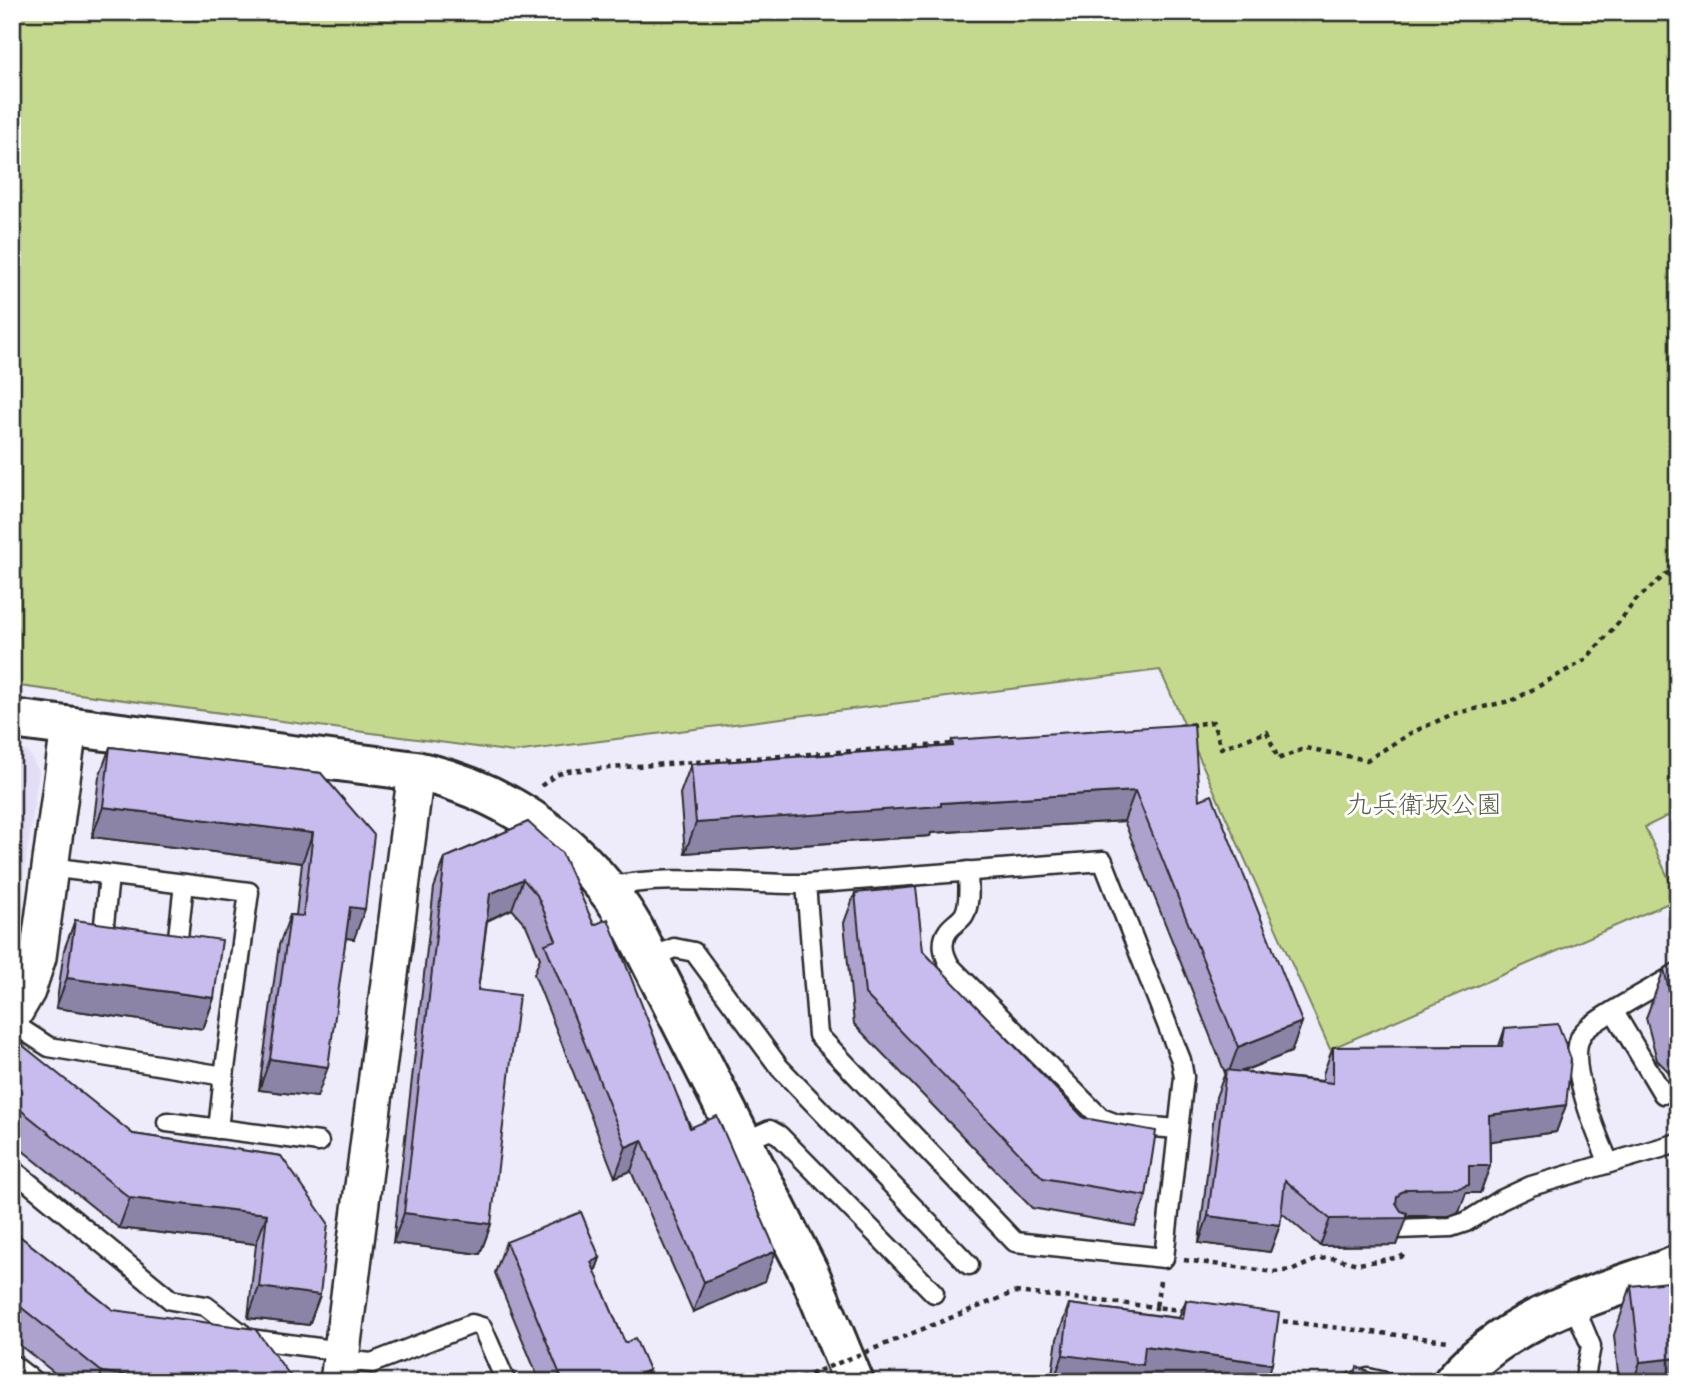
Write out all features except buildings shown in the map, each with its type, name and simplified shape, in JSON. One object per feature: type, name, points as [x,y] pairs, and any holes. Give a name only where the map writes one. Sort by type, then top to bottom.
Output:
[{"type":"street","points":[[12,719],[416,771],[459,783],[522,813],[565,845],[607,887],[623,910],[810,1275],[853,1382]]},
{"type":"street","points":[[12,1017],[34,975],[69,727]]},
{"type":"street","points":[[340,1364],[416,771]]},
{"type":"street","points":[[1453,1382],[1477,1358],[1511,1331],[1537,1317],[1678,1265]]},
{"type":"lane","points":[[607,887],[665,879],[806,884],[1103,861],[1181,1060],[1184,1077],[1164,1258],[1015,1242],[1005,1232],[818,1035],[806,884]]},
{"type":"lane","points":[[49,867],[249,892],[218,1129]]},
{"type":"lane","points":[[968,871],[968,901],[964,915],[948,931],[944,942],[944,955],[951,967],[1101,1118],[1117,1124],[1178,1129]]},
{"type":"lane","points":[[104,924],[109,876]]},
{"type":"lane","points":[[178,937],[184,884]]},
{"type":"lane","points":[[649,959],[674,948],[694,952],[779,1067],[969,1265]]},
{"type":"lane","points":[[1609,1163],[1584,1095],[1577,1050],[1582,1034],[1587,1027],[1678,973]]},
{"type":"lane","points":[[1614,1012],[1663,1094]]},
{"type":"lane","points":[[12,1023],[49,1047],[224,1076]]},
{"type":"lane","points":[[167,1122],[319,1142]]},
{"type":"lane","points":[[743,1142],[770,1130],[779,1135],[934,1293]]},
{"type":"lane","points":[[1397,1229],[1451,1227],[1466,1222],[1501,1200],[1531,1186],[1678,1143]]},
{"type":"lane","points":[[12,1169],[171,1300],[206,1306],[249,1339],[340,1364],[372,1363],[472,1324],[482,1327],[487,1334],[506,1382]]},
{"type":"lane","points":[[1573,1303],[1591,1346],[1584,1382]]},
{"type":"lane","points":[[13,1365],[35,1382]]},
{"type":"lane","points":[[1354,1382],[1368,1378],[1385,1382]]},
{"type":"path","points":[[1178,726],[1213,722],[1221,748],[1267,732],[1278,758],[1306,748],[1367,760],[1411,733],[1453,714],[1514,700],[1585,660],[1636,600],[1678,564]]},
{"type":"path","points":[[539,789],[554,776],[566,772],[958,744]]},
{"type":"path","points":[[1164,1258],[1273,1272],[1293,1270],[1333,1258],[1358,1264],[1401,1257],[1415,1248],[1423,1230]]},
{"type":"path","points":[[791,1382],[1015,1292],[1196,1311]]},
{"type":"path","points":[[1153,1332],[1156,1307]]},
{"type":"path","points":[[1261,1319],[1455,1344]]},
{"type":"shaded area","points":[[12,749],[28,752],[39,771],[12,955]]},
{"type":"green space","name":"九兵衛坂公園","points":[[12,12],[1678,12],[1678,811],[1645,827],[1678,899],[1330,1049],[1160,670],[514,752],[12,685]]}]
